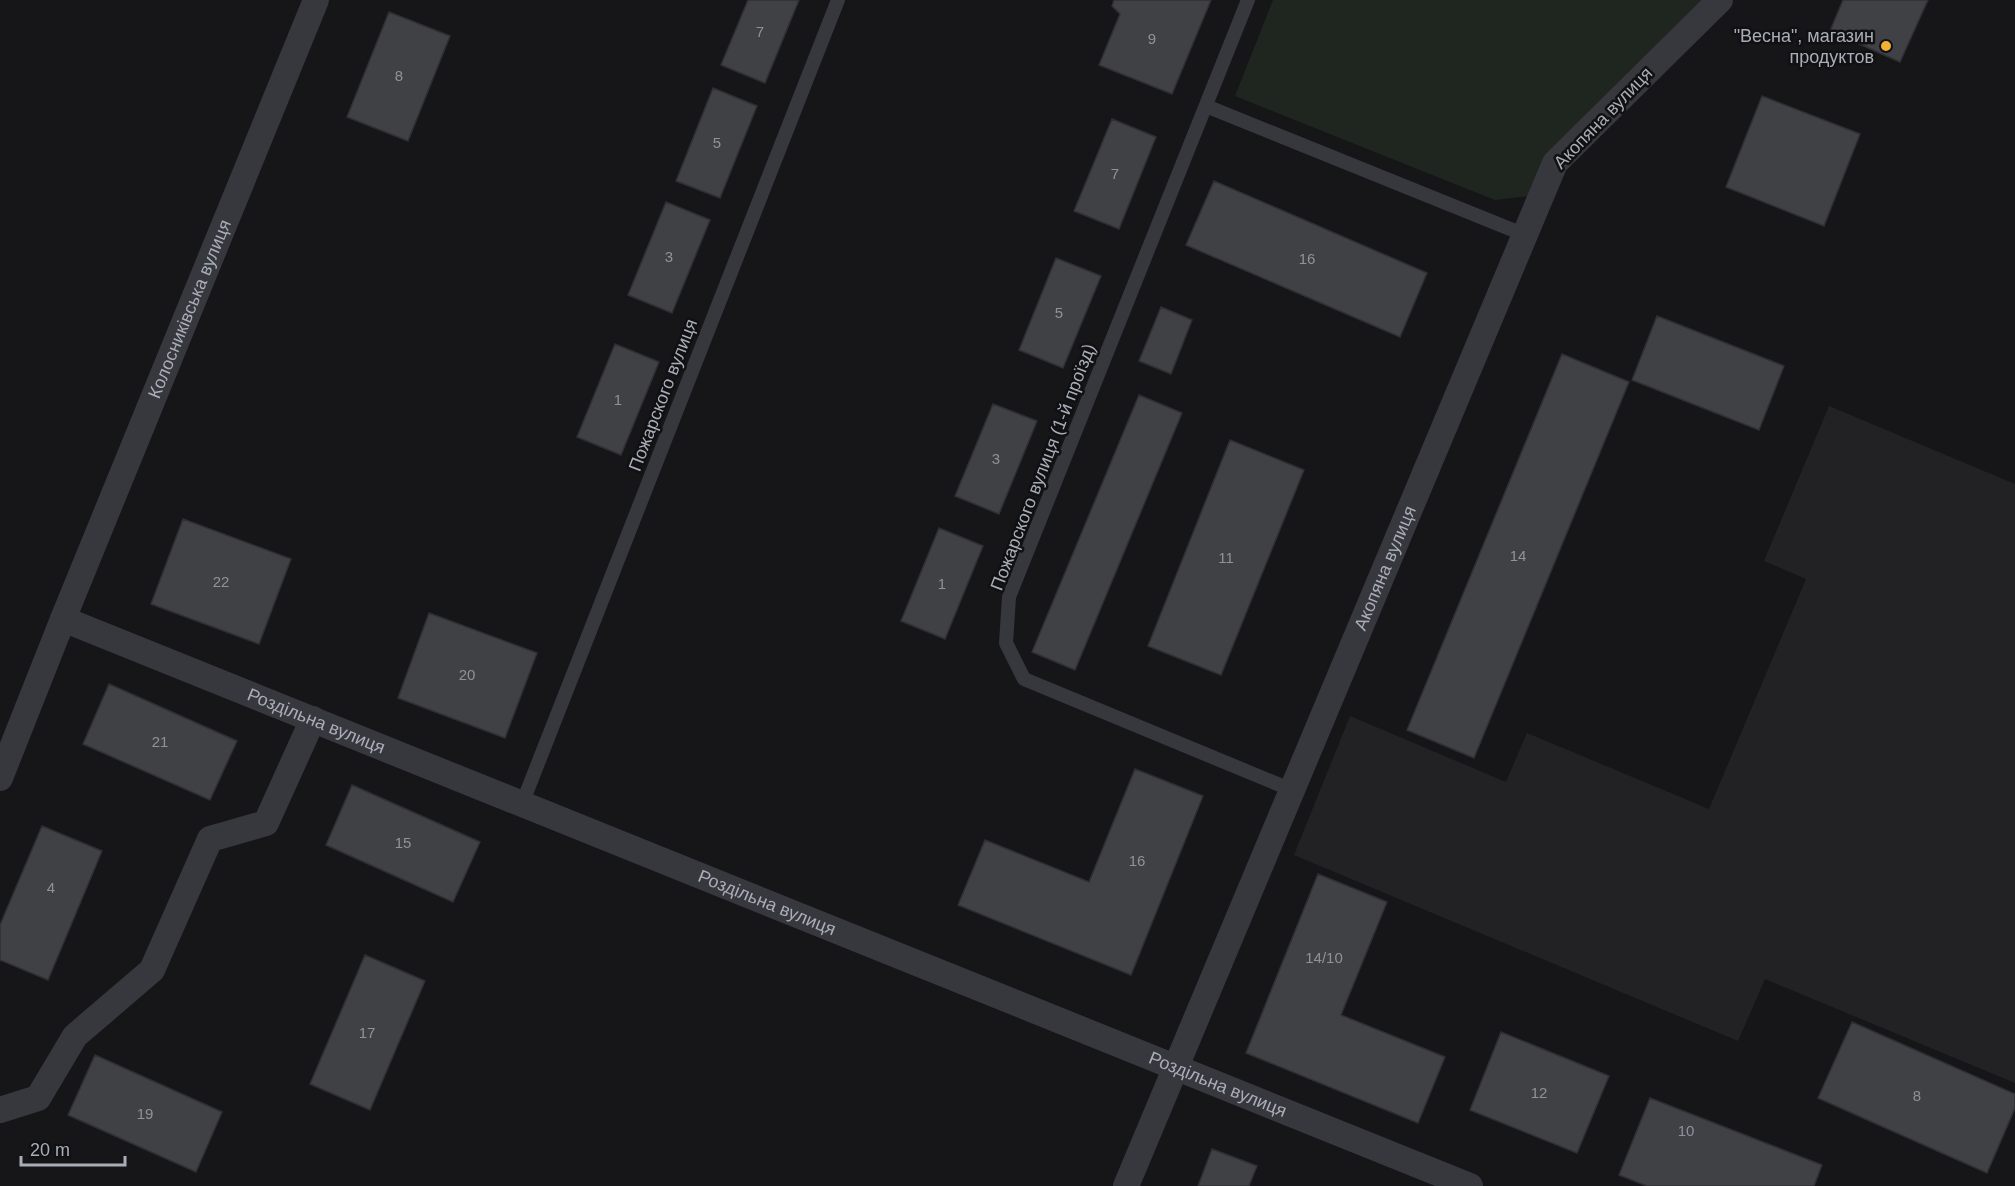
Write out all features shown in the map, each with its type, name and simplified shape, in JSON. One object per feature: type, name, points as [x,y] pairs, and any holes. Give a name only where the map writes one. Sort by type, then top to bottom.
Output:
[{"type":"street","name":"Колосниківська вулиця","points":[[0,778],[316,0]]},
{"type":"street","name":"Акопяна вулиця","points":[[1125,1186],[1555,163],[1720,0]]},
{"type":"street","name":"Роздільна вулиця","points":[[63,619],[1470,1186]]},
{"type":"street","points":[[0,1110],[38,1098],[75,1036],[152,970],[210,839],[266,823],[313,720]]},
{"type":"lane","name":"Пожарского вулиця","points":[[522,804],[838,0]]},
{"type":"lane","name":"Пожарского вулиця (1-й проїзд)","points":[[1248,0],[1009,597],[1006,643],[1024,679],[1292,790]]},
{"type":"lane","points":[[1206,106],[1525,235]]},
{"type":"shaded area","points":[[1273,0],[1725,0],[1559,166],[1546,194],[1495,200],[1235,96]]},
{"type":"shaded area","points":[[1829,406],[2015,484],[2015,1083],[1765,979],[1738,1041],[1294,855],[1350,716],[1506,782],[1527,733],[1709,809],[1806,579],[1764,561]]},
{"type":"building","points":[[748,0],[799,0],[765,83],[721,65]]},
{"type":"building","points":[[1114,0],[1211,0],[1172,94],[1099,65],[1120,14],[1112,6]]},
{"type":"building","name":"\"Весна\", магазин продуктов","points":[[1843,0],[1928,0],[1900,62],[1830,31]]},
{"type":"building","points":[[389,12],[450,36],[408,141],[347,117]]},
{"type":"building","points":[[713,88],[757,106],[720,198],[676,181]]},
{"type":"building","points":[[1762,96],[1860,134],[1824,226],[1726,187]]},
{"type":"building","points":[[1112,119],[1156,137],[1119,229],[1074,211]]},
{"type":"building","points":[[1214,181],[1427,273],[1400,337],[1186,245]]},
{"type":"building","points":[[666,202],[710,220],[672,313],[628,295]]},
{"type":"building","points":[[1056,258],[1101,276],[1063,368],[1019,350]]},
{"type":"building","points":[[1161,307],[1192,320],[1171,374],[1139,361]]},
{"type":"building","points":[[1657,316],[1784,366],[1759,430],[1632,380]]},
{"type":"building","points":[[615,344],[659,362],[621,455],[577,437]]},
{"type":"building","points":[[1562,354],[1629,382],[1474,758],[1407,730]]},
{"type":"building","points":[[1139,395],[1182,413],[1075,670],[1032,652]]},
{"type":"building","points":[[993,404],[1037,421],[999,514],[955,496]]},
{"type":"building","points":[[1230,440],[1304,470],[1221,675],[1148,646]]},
{"type":"building","points":[[183,519],[291,559],[259,644],[151,604]]},
{"type":"building","points":[[939,528],[983,546],[945,639],[901,621]]},
{"type":"building","points":[[429,613],[537,653],[505,738],[398,698]]},
{"type":"building","points":[[109,684],[237,741],[210,800],[83,744]]},
{"type":"building","points":[[1135,769],[1203,796],[1131,975],[958,905],[985,840],[1089,882]]},
{"type":"building","points":[[352,785],[480,842],[453,902],[326,845]]},
{"type":"building","points":[[42,826],[102,851],[48,980],[0,960],[0,925]]},
{"type":"building","points":[[1318,874],[1387,902],[1341,1015],[1445,1057],[1418,1123],[1246,1053]]},
{"type":"building","points":[[365,955],[425,981],[370,1110],[310,1084]]},
{"type":"building","points":[[1852,1022],[2015,1094],[2015,1108],[1987,1173],[1818,1098]]},
{"type":"building","points":[[1501,1032],[1609,1076],[1577,1153],[1470,1110]]},
{"type":"building","points":[[95,1055],[222,1112],[196,1172],[68,1115]]},
{"type":"building","points":[[1650,1098],[1822,1165],[1814,1186],[1647,1186],[1619,1175]]},
{"type":"building","points":[[1212,1149],[1257,1166],[1249,1186],[1198,1186]]},
{"type":"place","name":"\"Весна\", магазин продуктов","points":[[1886,46]]}]
